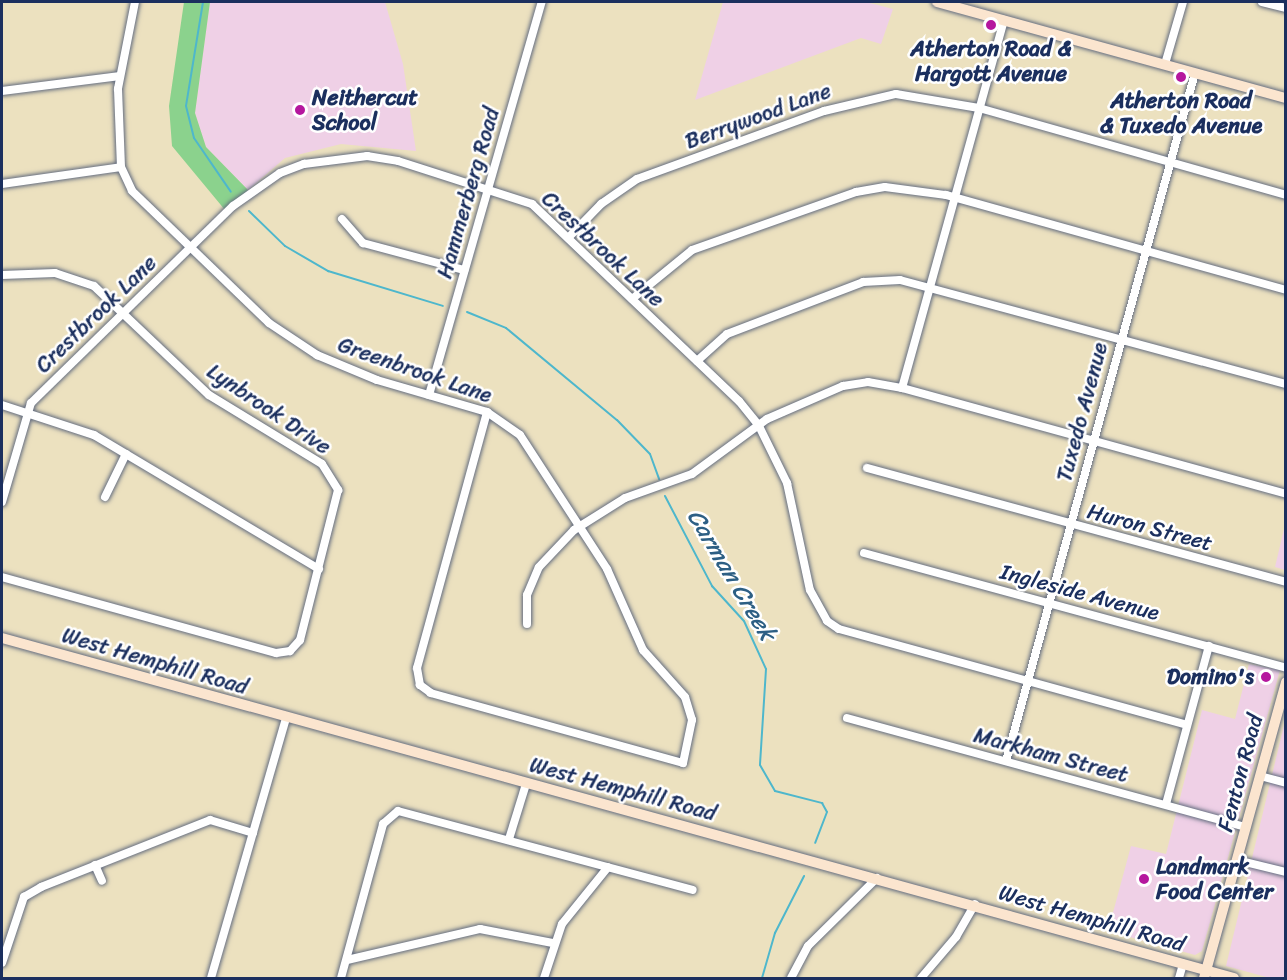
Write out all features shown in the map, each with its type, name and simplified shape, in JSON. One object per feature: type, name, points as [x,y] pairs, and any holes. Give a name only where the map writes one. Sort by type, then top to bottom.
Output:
[{"type":"street","name":"Greenbrook Lane","points":[[135,2],[120,76],[121,167],[132,190],[269,323],[317,356],[429,395],[487,412],[520,435],[607,569],[630,629],[685,697],[692,720],[683,763],[431,693],[420,685],[417,668],[487,412]]},
{"type":"street","name":"Hammerberg Road","points":[[429,395],[542,2]]},
{"type":"street","points":[[937,2],[957,4],[1004,20],[1286,98]]},
{"type":"street","points":[[1165,64],[1182,2]]},
{"type":"street","points":[[1262,2],[1286,8]]},
{"type":"street","points":[[902,388],[1004,20]]},
{"type":"street","name":"Tuxedo Avenue","points":[[1006,761],[1120,339],[1195,73]]},
{"type":"street","points":[[2,91],[120,76]]},
{"type":"street","name":"Berrywood Lane","points":[[570,236],[601,204],[637,179],[866,98],[930,96],[1286,195]]},
{"type":"street","name":"Crestbrook Lane","points":[[2,502],[26,412],[47,385],[192,246],[259,186],[280,173],[333,157],[398,160],[489,186],[532,204],[570,236],[697,361],[759,426],[788,483],[818,608],[840,629],[1028,682]]},
{"type":"street","points":[[2,184],[121,167]]},
{"type":"street","points":[[632,299],[692,250],[856,192],[911,188],[1286,290]]},
{"type":"street","points":[[342,219],[363,243],[464,270]]},
{"type":"street","name":"Lynbrook Drive","points":[[2,275],[74,278],[94,286],[209,395],[331,473],[338,490],[300,640],[290,651],[276,653],[2,577]]},
{"type":"street","points":[[697,361],[727,334],[863,282],[900,280],[1286,384]]},
{"type":"street","points":[[527,624],[528,595],[539,567],[581,526],[625,498],[692,474],[759,426],[813,395],[843,386],[868,382],[902,388],[1286,494]]},
{"type":"street","points":[[2,405],[94,435],[319,569]]},
{"type":"street","points":[[105,497],[126,454]]},
{"type":"street","name":"Huron Street","points":[[867,468],[1286,582]]},
{"type":"street","name":"Ingleside Avenue","points":[[864,553],[1286,668]]},
{"type":"street","name":"West Hemphill Road","points":[[2,638],[526,784],[975,904],[1183,964],[1205,975],[1234,978]]},
{"type":"street","points":[[1166,804],[1209,646]]},
{"type":"street","points":[[1028,682],[1187,725]]},
{"type":"street","name":"Fenton Road","points":[[1205,975],[1286,682]]},
{"type":"street","name":"Markham Street","points":[[847,717],[1246,827]]},
{"type":"street","points":[[211,978],[286,718]]},
{"type":"street","points":[[1260,776],[1286,783]]},
{"type":"street","points":[[509,839],[526,784]]},
{"type":"street","points":[[341,978],[383,824],[394,813],[405,810],[693,890]]},
{"type":"street","points":[[2,963],[24,897],[95,865],[210,820],[253,833]]},
{"type":"street","points":[[1237,860],[1286,872]]},
{"type":"street","points":[[95,865],[102,881]]},
{"type":"street","points":[[544,978],[553,943],[576,904],[608,867]]},
{"type":"street","points":[[791,978],[808,946],[878,878]]},
{"type":"street","points":[[921,978],[956,937],[975,904]]},
{"type":"street","points":[[347,960],[480,929],[553,943]]},
{"type":"street","points":[[1179,978],[1183,964]]},
{"type":"shaded area","points":[[210,2],[385,2],[403,64],[416,151],[341,144],[285,158],[248,190],[206,147],[195,113]]},
{"type":"shaded area","points":[[723,2],[866,2],[893,9],[881,44],[861,38],[695,100]]},
{"type":"shaded area","points":[[1285,525],[1286,570],[1275,567]]},
{"type":"shaded area","points":[[1249,664],[1280,670],[1202,951],[1195,955],[1108,931],[1131,846],[1166,854],[1202,710],[1235,719]]},
{"type":"shaded area","points":[[1285,721],[1285,978],[1270,978],[1226,966]]},
{"type":"green space","points":[[184,2],[210,2],[195,113],[206,147],[248,190],[225,210],[172,146],[169,106]]},
{"type":"waterway","name":"Carman Creek","points":[[203,2],[186,106],[194,138],[231,192]]},
{"type":"waterway","name":"Carman Creek","points":[[249,211],[285,246],[328,271],[443,306]]},
{"type":"waterway","name":"Carman Creek","points":[[467,312],[506,328],[617,420],[650,454],[659,479]]},
{"type":"waterway","name":"Carman Creek","points":[[665,496],[712,586],[744,621],[766,669],[760,765],[775,791],[822,803],[827,812],[815,843]]},
{"type":"waterway","name":"Carman Creek","points":[[762,978],[775,933],[804,876]]},
{"type":"place","name":"Atherton Road & Hargott Avenue","points":[[991,25]]},
{"type":"place","name":"Atherton Road & Tuxedo Avenue","points":[[1181,77]]},
{"type":"place","name":"Neithercut School","points":[[300,110]]},
{"type":"place","name":"Domino's","points":[[1266,677]]},
{"type":"place","name":"Landmark Food Center","points":[[1144,879]]}]
